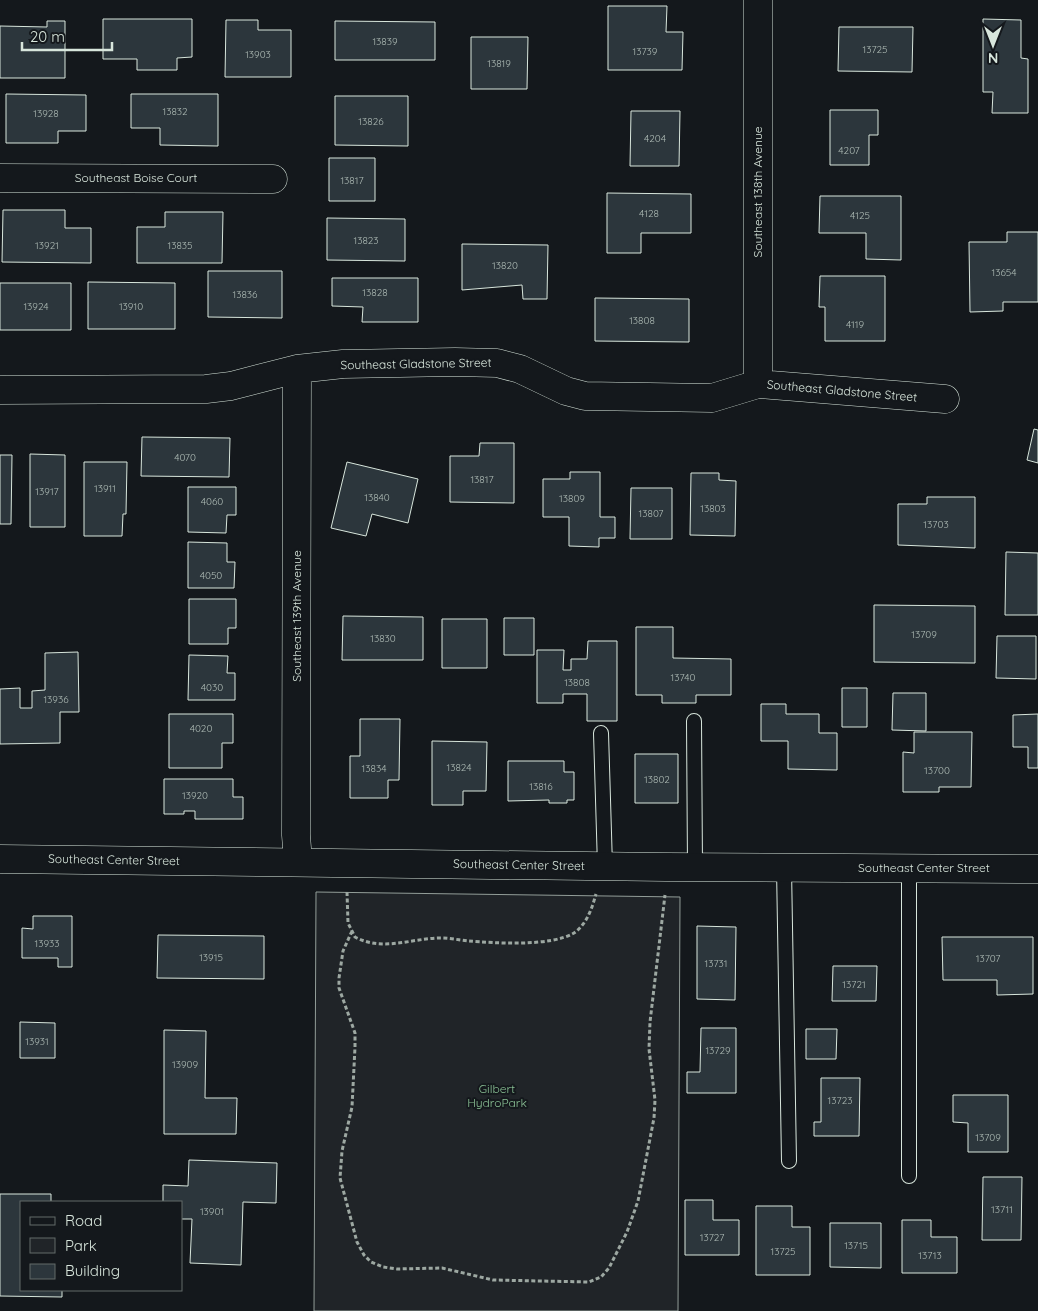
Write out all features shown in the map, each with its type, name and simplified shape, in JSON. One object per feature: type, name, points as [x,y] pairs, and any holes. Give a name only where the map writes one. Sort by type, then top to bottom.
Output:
[{"type":"street","name":"Southeast 138th Avenue","points":[[758,0],[758,384]]},
{"type":"street","name":"Southeast Boise Court","points":[[0,178],[273,179]]},
{"type":"street","name":"Southeast Gladstone Street","points":[[0,390],[206,388],[231,386],[297,369],[343,364],[456,362],[498,364],[520,370],[566,391],[585,396],[712,398],[758,384],[945,399]]},
{"type":"street","name":"Southeast 139th Avenue","points":[[297,369],[296,835],[298,862]]},
{"type":"street","name":"Southeast Center Street","points":[[0,859],[665,867],[1038,869]]},
{"type":"lane","points":[[694,721],[695,867]]},
{"type":"lane","points":[[600,866],[601,733]]},
{"type":"lane","points":[[784,868],[789,1161]]},
{"type":"lane","points":[[909,868],[909,1176]]},
{"type":"path","points":[[347,863],[348,922],[355,937],[382,944],[444,938],[498,943],[539,942],[565,937],[582,926],[591,910],[596,894],[600,866]]},
{"type":"path","points":[[352,930],[343,951],[339,978],[339,988],[355,1033],[356,1047],[352,1107],[342,1150],[340,1178],[356,1242],[364,1255],[371,1262],[383,1267],[397,1269],[442,1268],[493,1280],[589,1282],[601,1277],[609,1268],[627,1232],[638,1201],[654,1118],[655,1100],[649,1049],[650,1022],[665,896],[665,867]]},
{"type":"green space","name":"Gilbert HydroPark","points":[[316,892],[680,897],[678,1311],[314,1311]]},
{"type":"building","points":[[608,6],[667,6],[666,32],[683,32],[682,70],[608,70]]},
{"type":"building","points":[[103,19],[192,19],[192,57],[177,58],[177,70],[137,70],[137,59],[103,59]]},
{"type":"building","points":[[983,19],[1021,20],[1021,58],[1028,59],[1028,113],[992,113],[993,92],[983,92]]},
{"type":"building","points":[[226,20],[258,20],[258,30],[291,30],[291,77],[225,77]]},
{"type":"building","points":[[47,21],[65,21],[65,78],[0,78],[0,26],[47,27]]},
{"type":"building","points":[[335,21],[435,22],[435,60],[335,60]]},
{"type":"building","points":[[839,27],[913,27],[912,72],[838,71]]},
{"type":"building","points":[[471,37],[528,37],[527,89],[471,89]]},
{"type":"building","points":[[6,94],[86,95],[86,131],[58,131],[58,143],[6,143]]},
{"type":"building","points":[[131,94],[218,94],[218,146],[160,145],[160,128],[131,128]]},
{"type":"building","points":[[335,96],[408,96],[408,146],[335,145]]},
{"type":"building","points":[[830,110],[878,110],[878,135],[869,135],[869,165],[830,165]]},
{"type":"building","points":[[631,111],[680,111],[679,166],[630,166]]},
{"type":"building","points":[[329,158],[375,158],[375,201],[329,201]]},
{"type":"building","points":[[607,193],[691,194],[691,233],[641,233],[641,253],[607,253]]},
{"type":"building","points":[[820,196],[901,196],[901,260],[866,259],[866,233],[819,233]]},
{"type":"building","points":[[3,210],[65,210],[65,228],[91,228],[91,263],[2,262]]},
{"type":"building","points":[[165,212],[223,212],[222,263],[137,263],[137,227],[165,227]]},
{"type":"building","points":[[327,218],[405,219],[405,261],[327,260]]},
{"type":"building","points":[[1007,232],[1038,232],[1038,302],[1003,302],[1003,311],[970,312],[969,242],[1007,242]]},
{"type":"building","points":[[462,244],[548,245],[547,299],[523,299],[522,285],[462,290]]},
{"type":"building","points":[[208,271],[282,271],[282,318],[208,317]]},
{"type":"building","points":[[820,276],[885,276],[885,341],[825,341],[825,307],[819,307]]},
{"type":"building","points":[[332,278],[418,278],[418,322],[362,322],[363,307],[332,306]]},
{"type":"building","points":[[88,282],[175,283],[175,329],[88,329]]},
{"type":"building","points":[[0,283],[71,283],[71,330],[0,330]]},
{"type":"building","points":[[595,298],[689,299],[689,342],[595,341]]},
{"type":"building","points":[[1034,429],[1038,430],[1038,463],[1027,460]]},
{"type":"building","points":[[142,437],[230,438],[229,477],[141,476]]},
{"type":"building","points":[[480,443],[514,443],[514,503],[450,502],[450,456],[479,456]]},
{"type":"building","points":[[30,454],[65,455],[65,527],[30,527]]},
{"type":"building","points":[[0,455],[12,455],[11,524],[0,524]]},
{"type":"building","points":[[84,462],[127,462],[126,514],[123,514],[122,536],[84,536]]},
{"type":"building","points":[[347,462],[418,479],[408,523],[372,514],[366,536],[331,528]]},
{"type":"building","points":[[570,472],[600,472],[600,517],[615,517],[615,538],[599,538],[599,547],[569,546],[569,517],[543,517],[543,479],[570,479]]},
{"type":"building","points":[[691,473],[719,473],[719,480],[736,481],[735,536],[690,535]]},
{"type":"building","points":[[188,487],[236,487],[236,515],[227,515],[226,533],[188,532]]},
{"type":"building","points":[[631,488],[672,488],[672,539],[630,539]]},
{"type":"building","points":[[927,497],[975,497],[975,548],[898,545],[898,504],[927,504]]},
{"type":"building","points":[[188,542],[227,543],[227,562],[235,562],[234,588],[188,588]]},
{"type":"building","points":[[1006,552],[1038,553],[1038,615],[1005,615]]},
{"type":"building","points":[[189,599],[236,599],[236,628],[228,628],[228,644],[189,644]]},
{"type":"building","points":[[874,605],[975,606],[975,663],[874,662]]},
{"type":"building","points":[[343,616],[423,617],[423,660],[342,660]]},
{"type":"building","points":[[504,618],[534,618],[534,655],[504,655]]},
{"type":"building","points":[[442,619],[487,619],[487,668],[442,668]]},
{"type":"building","points":[[636,627],[673,627],[673,658],[731,659],[731,695],[696,695],[696,703],[662,703],[662,695],[636,695]]},
{"type":"building","points":[[997,636],[1036,636],[1036,679],[996,678]]},
{"type":"building","points":[[588,641],[617,641],[617,721],[587,721],[587,694],[563,694],[563,703],[537,703],[537,650],[564,650],[563,670],[571,670],[571,659],[587,659]]},
{"type":"building","points":[[78,652],[79,712],[60,712],[60,743],[0,744],[0,689],[20,688],[20,708],[32,708],[32,691],[45,690],[45,653]]},
{"type":"building","points":[[189,655],[228,656],[227,673],[235,673],[235,700],[188,700]]},
{"type":"building","points":[[842,688],[867,688],[867,727],[842,727]]},
{"type":"building","points":[[893,693],[926,693],[926,731],[892,730]]},
{"type":"building","points":[[761,704],[786,704],[786,714],[819,714],[819,733],[837,733],[837,770],[788,769],[788,741],[761,741]]},
{"type":"building","points":[[169,714],[233,714],[233,743],[222,743],[222,768],[169,768]]},
{"type":"building","points":[[1038,714],[1038,768],[1028,768],[1028,747],[1013,747],[1013,715]]},
{"type":"building","points":[[360,719],[400,719],[399,780],[388,780],[388,798],[350,798],[350,756],[360,756]]},
{"type":"building","points":[[914,732],[972,732],[971,787],[939,787],[939,792],[903,792],[903,752],[914,753]]},
{"type":"building","points":[[432,741],[487,742],[486,791],[463,791],[463,805],[432,805]]},
{"type":"building","points":[[635,754],[678,754],[678,803],[635,803]]},
{"type":"building","points":[[508,761],[564,761],[564,772],[574,772],[574,800],[567,800],[567,803],[549,803],[549,800],[508,801]]},
{"type":"building","points":[[164,779],[233,779],[233,797],[243,797],[243,819],[195,819],[195,811],[184,811],[184,814],[164,814]]},
{"type":"building","points":[[33,916],[72,916],[72,967],[58,967],[58,958],[22,958],[22,928],[33,929]]},
{"type":"building","points":[[697,926],[736,927],[735,1000],[697,999]]},
{"type":"building","points":[[158,935],[264,936],[264,979],[157,978]]},
{"type":"building","points":[[942,937],[1033,937],[1033,994],[997,995],[997,980],[943,980]]},
{"type":"building","points":[[833,966],[877,966],[876,1001],[832,1001]]},
{"type":"building","points":[[20,1022],[55,1023],[55,1058],[20,1058]]},
{"type":"building","points":[[701,1028],[736,1028],[736,1093],[687,1093],[687,1072],[700,1072]]},
{"type":"building","points":[[806,1029],[837,1029],[836,1059],[806,1059]]},
{"type":"building","points":[[164,1030],[206,1031],[205,1098],[237,1098],[236,1134],[164,1134]]},
{"type":"building","points":[[821,1078],[860,1078],[859,1136],[814,1136],[814,1122],[821,1122]]},
{"type":"building","points":[[953,1095],[1008,1095],[1008,1152],[968,1152],[968,1123],[953,1122]]},
{"type":"building","points":[[189,1160],[277,1163],[276,1203],[243,1202],[241,1265],[190,1263],[192,1219],[182,1219],[182,1201],[163,1201],[163,1185],[188,1186]]},
{"type":"building","points":[[983,1177],[1022,1177],[1021,1240],[982,1240]]},
{"type":"building","points":[[0,1194],[51,1194],[51,1201],[20,1201],[20,1291],[62,1291],[62,1297],[0,1296]]},
{"type":"building","points":[[685,1200],[713,1200],[713,1220],[739,1220],[739,1255],[685,1255]]},
{"type":"building","points":[[756,1206],[792,1206],[792,1227],[810,1227],[810,1275],[756,1275]]},
{"type":"building","points":[[902,1220],[931,1220],[931,1237],[957,1237],[957,1273],[902,1273]]},
{"type":"building","points":[[830,1223],[881,1223],[881,1268],[830,1267]]}]
